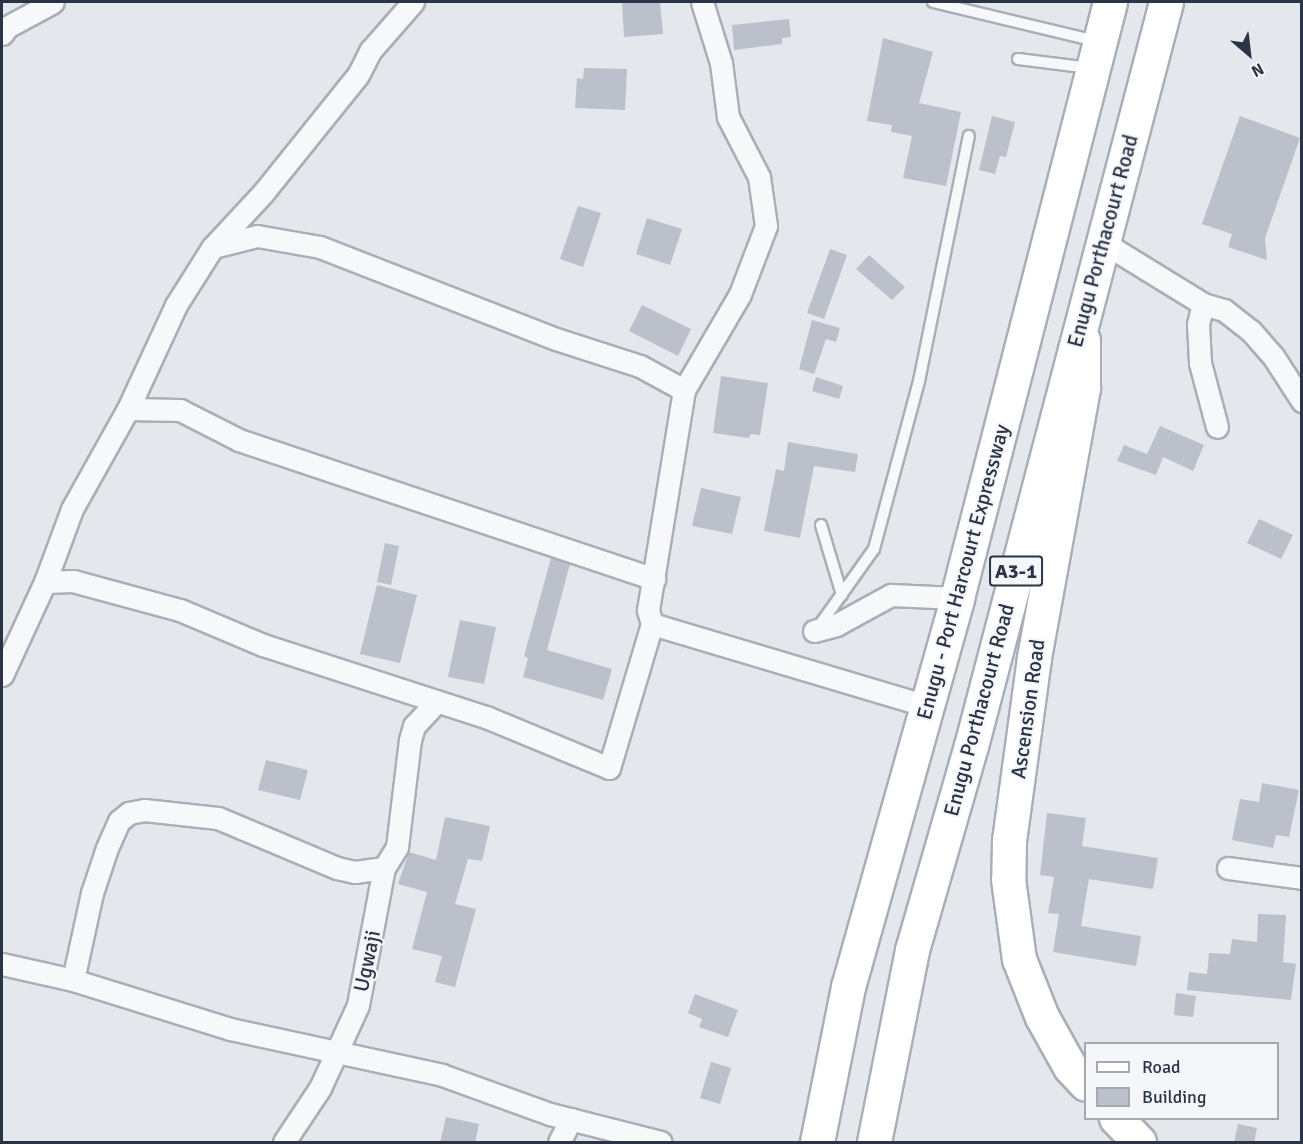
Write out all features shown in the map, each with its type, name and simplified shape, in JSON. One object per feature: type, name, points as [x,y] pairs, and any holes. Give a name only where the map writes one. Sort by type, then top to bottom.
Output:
[{"type":"main road","name":"Enugu - Port Harcourt Expressway","points":[[817,1143],[848,987],[957,598],[1110,2]]},
{"type":"main road","name":"Enugu Porthacourt Road","points":[[874,1143],[912,950],[971,746],[1166,2]]},
{"type":"main road","name":"Ascension Road","points":[[1082,318],[1083,388],[1034,658],[1009,840],[1008,879],[1019,959],[1042,1017],[1070,1066],[1084,1082]]},
{"type":"main road","points":[[1117,1120],[1139,1143]]},
{"type":"street","points":[[2,34],[52,2]]},
{"type":"street","points":[[2,675],[45,582],[72,509],[128,409],[154,346],[212,248],[263,193],[358,75],[371,50],[414,2]]},
{"type":"street","points":[[45,582],[73,581],[180,610],[263,645],[437,701],[609,768],[652,624],[648,610],[667,477],[684,390],[740,294],[766,225],[759,177],[728,117],[721,63],[702,2]]},
{"type":"street","points":[[212,248],[257,236],[321,247],[556,339],[640,366],[684,390]]},
{"type":"street","points":[[1104,243],[1203,304],[1224,310],[1251,331],[1273,356],[1302,401]]},
{"type":"street","points":[[1203,304],[1198,324],[1200,363],[1217,427]]},
{"type":"street","points":[[128,409],[180,410],[239,440],[654,579]]},
{"type":"street","points":[[814,631],[836,625],[891,595],[957,598]]},
{"type":"street","points":[[652,624],[927,706]]},
{"type":"street","name":"Ugwaji","points":[[284,1143],[320,1088],[338,1051],[365,978],[384,867],[397,847],[410,740],[414,726],[437,701]]},
{"type":"street","points":[[73,980],[92,893],[107,848],[119,821],[129,813],[144,810],[218,818],[337,868],[355,872],[384,867]]},
{"type":"street","points":[[1228,868],[1302,878]]},
{"type":"street","points":[[2,964],[73,980],[230,1029],[442,1075],[572,1119],[661,1143]]},
{"type":"street","points":[[559,1143],[572,1119]]},
{"type":"lane","points":[[933,2],[1096,55]]},
{"type":"lane","points":[[1018,59],[1096,55]]},
{"type":"lane","points":[[814,631],[874,549],[919,381],[969,136]]},
{"type":"lane","points":[[821,525],[842,595]]},
{"type":"building","points":[[622,2],[660,2],[663,34],[624,37]]},
{"type":"building","points":[[789,19],[791,37],[782,38],[782,44],[734,50],[732,25]]},
{"type":"building","points":[[883,38],[933,52],[919,103],[961,112],[946,186],[903,178],[912,136],[891,132],[892,125],[867,121]]},
{"type":"building","points":[[584,68],[627,69],[625,110],[575,108],[577,78],[583,79]]},
{"type":"building","points":[[992,116],[1015,122],[1006,157],[1000,156],[995,174],[979,170]]},
{"type":"building","points":[[1240,116],[1300,138],[1265,238],[1267,260],[1228,247],[1232,234],[1202,224]]},
{"type":"building","points":[[578,206],[601,213],[583,267],[560,259]]},
{"type":"building","points":[[647,218],[682,229],[670,265],[636,254]]},
{"type":"building","points":[[830,249],[847,255],[824,319],[807,313]]},
{"type":"building","points":[[869,255],[905,287],[892,300],[856,269]]},
{"type":"building","points":[[642,305],[691,329],[678,356],[629,331]]},
{"type":"building","points":[[812,320],[840,328],[836,342],[826,339],[814,374],[799,369]]},
{"type":"building","points":[[721,376],[768,383],[760,435],[751,434],[749,438],[713,433]]},
{"type":"building","points":[[816,377],[843,386],[839,399],[812,391]]},
{"type":"building","points":[[1160,426],[1204,445],[1193,471],[1163,457],[1156,475],[1117,461],[1124,445],[1147,454]]},
{"type":"building","points":[[788,442],[858,454],[855,472],[814,466],[800,538],[764,531],[776,469],[784,471]]},
{"type":"building","points":[[701,488],[741,497],[732,534],[692,526]]},
{"type":"building","points":[[1259,519],[1293,535],[1281,559],[1247,543]]},
{"type":"building","points":[[385,543],[399,546],[391,585],[377,582]]},
{"type":"building","points":[[551,558],[570,564],[547,650],[612,669],[603,700],[523,677],[528,658],[524,656]]},
{"type":"building","points":[[377,585],[417,595],[400,663],[360,654]]},
{"type":"building","points":[[460,620],[496,627],[484,684],[448,677]]},
{"type":"building","points":[[266,760],[308,770],[300,800],[258,790]]},
{"type":"building","points":[[1262,783],[1299,790],[1289,837],[1276,835],[1273,848],[1232,840],[1240,799],[1259,802]]},
{"type":"building","points":[[1047,813],[1086,818],[1082,846],[1158,858],[1153,889],[1089,879],[1081,926],[1141,936],[1136,966],[1053,952],[1059,914],[1048,913],[1054,877],[1040,875]]},
{"type":"building","points":[[445,817],[490,826],[482,861],[468,859],[455,904],[476,909],[455,987],[435,982],[442,956],[412,949],[427,892],[398,884],[409,852],[436,860]]},
{"type":"building","points":[[1258,914],[1286,915],[1283,962],[1296,964],[1291,1000],[1187,990],[1189,972],[1207,974],[1209,953],[1230,954],[1232,939],[1257,942]]},
{"type":"building","points":[[1176,993],[1196,996],[1193,1017],[1174,1015]]},
{"type":"building","points":[[695,994],[738,1010],[728,1037],[699,1027],[702,1019],[688,1013]]},
{"type":"building","points":[[711,1062],[731,1068],[720,1104],[700,1098]]},
{"type":"building","points":[[446,1117],[479,1124],[475,1143],[440,1143]]},
{"type":"building","points":[[1238,1124],[1257,1128],[1254,1143],[1234,1143]]}]
